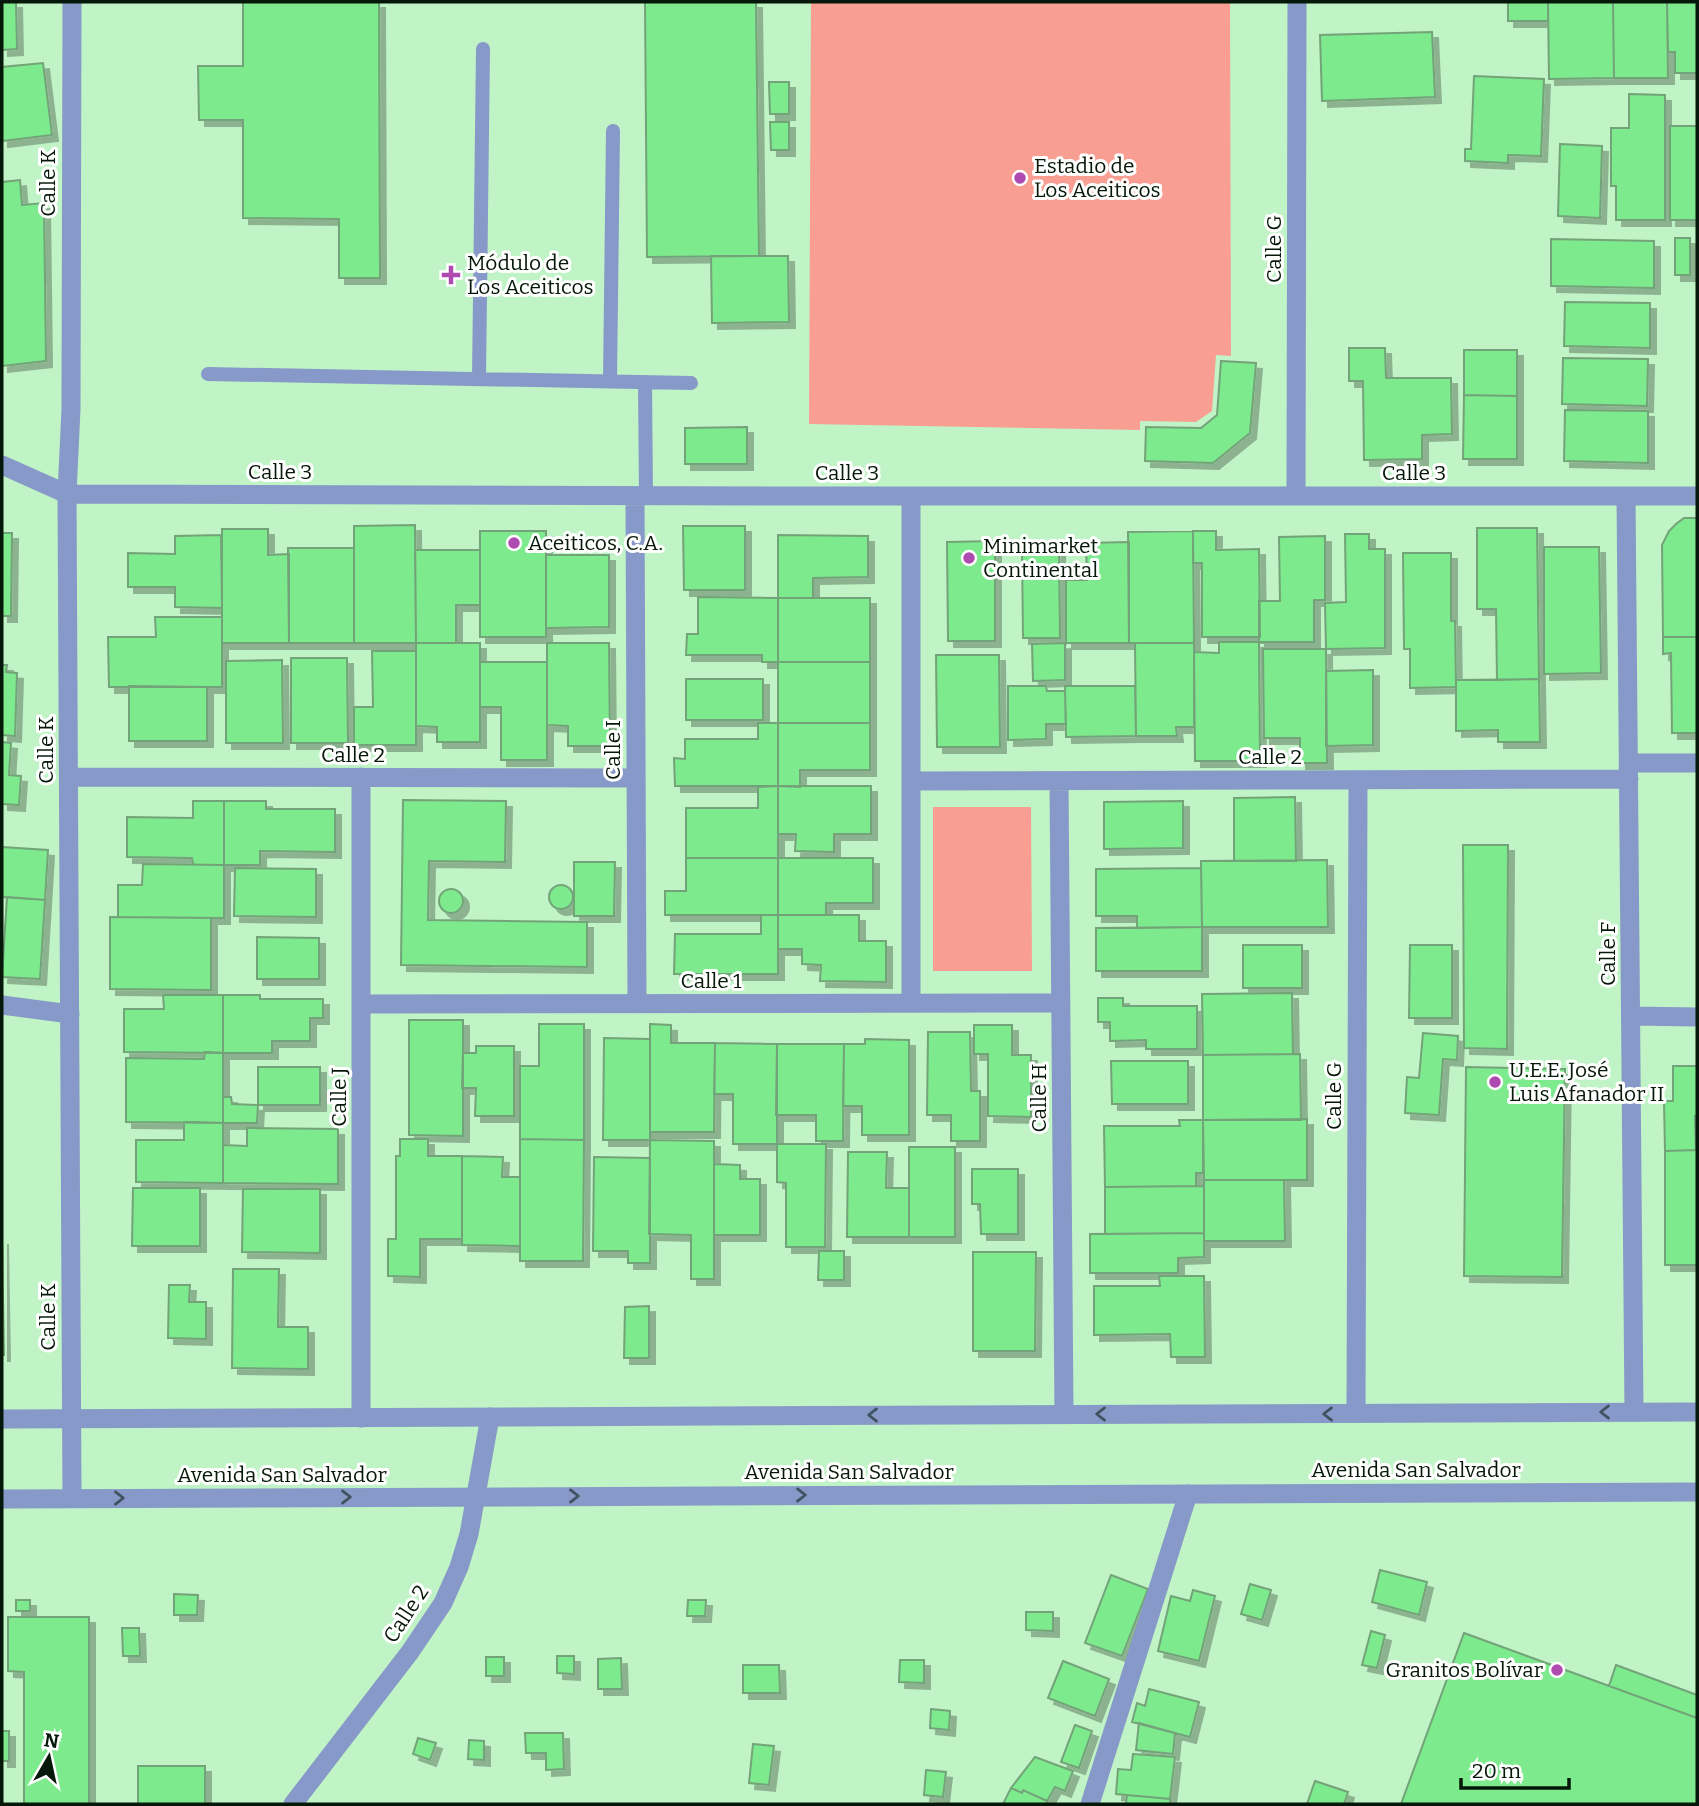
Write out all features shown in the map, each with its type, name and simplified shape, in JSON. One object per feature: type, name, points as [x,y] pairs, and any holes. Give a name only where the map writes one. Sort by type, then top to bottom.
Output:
[{"type":"street","name":"Calle K","points":[[72,2],[71,409],[67,494],[72,1498]]},
{"type":"street","name":"Calle G","points":[[1296,496],[1297,2]]},
{"type":"street","name":"Calle 3","points":[[2,465],[67,494],[1697,496]]},
{"type":"street","name":"Calle I","points":[[637,1004],[636,778],[641,496]]},
{"type":"street","points":[[911,496],[911,1003]]},
{"type":"street","name":"Calle F","points":[[1626,496],[1634,1412]]},
{"type":"street","name":"Calle 2","points":[[911,781],[1358,780],[1628,771],[1697,763]]},
{"type":"street","name":"Calle 2","points":[[69,777],[636,778]]},
{"type":"street","name":"Calle J","points":[[361,777],[362,1418]]},
{"type":"street","name":"Calle H","points":[[1059,780],[1064,1414]]},
{"type":"street","name":"Calle G","points":[[1356,1413],[1358,780]]},
{"type":"street","name":"Calle 1","points":[[362,1004],[1061,1003]]},
{"type":"street","points":[[2,1005],[70,1014]]},
{"type":"street","points":[[1631,1016],[1697,1017]]},
{"type":"street","points":[[2,1419],[1697,1412]]},
{"type":"street","name":"Calle 2","points":[[293,1804],[410,1652],[443,1603],[463,1556],[469,1534],[490,1417]]},
{"type":"street","name":"Avenida San Salvador","points":[[2,1499],[1697,1492]]},
{"type":"street","points":[[1090,1804],[1188,1494]]},
{"type":"lane","points":[[479,379],[483,49]]},
{"type":"lane","points":[[610,381],[613,131]]},
{"type":"lane","points":[[208,374],[691,383]]},
{"type":"lane","points":[[641,496],[645,382]]},
{"type":"shaded area","name":"Estadio de Los Aceiticos","points":[[811,2],[1230,2],[1231,356],[1216,355],[1212,411],[1196,422],[1140,421],[1140,430],[809,424]]},
{"type":"shaded area","points":[[933,807],[1031,807],[1032,971],[933,971]]},
{"type":"building","points":[[2,2],[16,2],[17,49],[2,50]]},
{"type":"building","points":[[243,2],[379,2],[380,278],[339,278],[339,219],[243,218],[243,120],[199,120],[198,66],[243,66]]},
{"type":"building","points":[[645,2],[756,2],[759,256],[647,257]]},
{"type":"building","points":[[1508,2],[1548,2],[1548,21],[1508,21]]},
{"type":"building","points":[[1548,2],[1613,2],[1614,78],[1549,79]]},
{"type":"building","points":[[1613,2],[1667,2],[1668,78],[1614,78]]},
{"type":"building","points":[[1667,2],[1697,2],[1697,73],[1675,73],[1675,52],[1668,52]]},
{"type":"building","points":[[1432,32],[1435,97],[1322,101],[1320,35]]},
{"type":"building","points":[[43,63],[52,135],[2,141],[2,67]]},
{"type":"building","points":[[1474,76],[1544,79],[1541,156],[1508,155],[1508,163],[1465,161],[1465,149],[1471,149]]},
{"type":"building","points":[[769,82],[789,82],[789,114],[770,114]]},
{"type":"building","points":[[1629,94],[1665,95],[1665,220],[1616,220],[1616,186],[1611,186],[1611,128],[1629,128]]},
{"type":"building","points":[[770,122],[789,122],[789,150],[771,150]]},
{"type":"building","points":[[1670,126],[1697,126],[1697,220],[1670,220]]},
{"type":"building","points":[[1560,144],[1602,146],[1600,218],[1558,216]]},
{"type":"building","points":[[20,180],[22,205],[44,203],[46,361],[2,366],[2,182]]},
{"type":"building","points":[[1675,238],[1690,238],[1690,275],[1675,275]]},
{"type":"building","points":[[1551,239],[1654,241],[1654,288],[1551,286]]},
{"type":"building","points":[[711,256],[788,256],[789,322],[712,323]]},
{"type":"building","points":[[1565,302],[1650,303],[1650,348],[1564,346]]},
{"type":"building","points":[[1349,348],[1385,348],[1386,378],[1451,378],[1452,434],[1422,435],[1422,459],[1364,460],[1363,381],[1349,381]]},
{"type":"building","points":[[1464,350],[1517,350],[1517,396],[1464,395]]},
{"type":"building","points":[[1563,358],[1648,359],[1647,406],[1562,404]]},
{"type":"building","points":[[1221,361],[1256,363],[1250,433],[1213,463],[1145,461],[1146,427],[1201,428],[1217,415]]},
{"type":"building","points":[[1464,395],[1517,396],[1517,459],[1463,459]]},
{"type":"building","points":[[1565,410],[1648,411],[1648,463],[1564,461]]},
{"type":"building","points":[[747,427],[747,464],[685,464],[685,428]]},
{"type":"building","points":[[1684,518],[1697,518],[1697,637],[1663,637],[1662,545],[1669,531]]},
{"type":"building","points":[[415,525],[416,643],[354,643],[354,526]]},
{"type":"building","points":[[683,526],[745,526],[745,590],[684,590]]},
{"type":"building","points":[[1477,528],[1537,528],[1539,679],[1497,680],[1496,609],[1477,609]]},
{"type":"building","points":[[222,529],[268,529],[268,555],[289,554],[289,643],[222,643]]},
{"type":"building","points":[[480,531],[546,531],[546,637],[480,637]]},
{"type":"building","points":[[1193,531],[1216,531],[1216,550],[1259,549],[1260,637],[1202,637],[1202,563],[1193,563]]},
{"type":"building","points":[[1193,531],[1194,643],[1129,643],[1128,532]]},
{"type":"building","points":[[2,533],[12,533],[11,616],[2,616]]},
{"type":"building","points":[[1345,534],[1369,534],[1369,549],[1385,549],[1385,648],[1326,649],[1325,603],[1346,602]]},
{"type":"building","points":[[221,535],[222,608],[175,607],[175,587],[128,587],[128,553],[175,554],[175,536]]},
{"type":"building","points":[[778,535],[868,536],[868,577],[813,578],[813,598],[778,598]]},
{"type":"building","points":[[1325,536],[1325,600],[1314,600],[1314,642],[1259,642],[1259,601],[1280,601],[1279,537]]},
{"type":"building","points":[[995,541],[995,641],[948,641],[947,542]]},
{"type":"building","points":[[1129,542],[1129,643],[1066,643],[1066,580],[1087,580],[1086,543]]},
{"type":"building","points":[[1544,547],[1599,547],[1601,673],[1544,674]]},
{"type":"building","points":[[288,548],[354,548],[354,643],[289,643]]},
{"type":"building","points":[[415,550],[480,550],[480,605],[456,605],[456,643],[416,643]]},
{"type":"building","points":[[1022,550],[1059,550],[1060,638],[1023,638]]},
{"type":"building","points":[[1403,553],[1451,553],[1451,621],[1455,621],[1456,687],[1410,688],[1410,649],[1404,649]]},
{"type":"building","points":[[546,555],[609,555],[609,627],[546,628]]},
{"type":"building","points":[[698,597],[778,598],[778,662],[762,662],[762,655],[686,655],[687,634],[698,634]]},
{"type":"building","points":[[778,598],[870,598],[870,662],[778,662]]},
{"type":"building","points":[[155,617],[222,617],[222,687],[109,687],[108,637],[156,637]]},
{"type":"building","points":[[1663,637],[1697,637],[1697,733],[1672,733],[1671,653],[1663,654]]},
{"type":"building","points":[[1219,642],[1259,642],[1260,761],[1195,761],[1194,652],[1219,653]]},
{"type":"building","points":[[416,643],[480,643],[480,742],[437,742],[437,727],[416,726]]},
{"type":"building","points":[[547,643],[609,643],[610,746],[568,746],[568,726],[547,725]]},
{"type":"building","points":[[1065,643],[1065,680],[1033,681],[1032,644]]},
{"type":"building","points":[[1135,643],[1194,643],[1194,727],[1176,727],[1177,736],[1136,736]]},
{"type":"building","points":[[1263,649],[1326,649],[1327,763],[1300,763],[1300,738],[1264,738]]},
{"type":"building","points":[[372,651],[416,651],[416,745],[354,745],[354,707],[373,707]]},
{"type":"building","points":[[936,655],[999,655],[1000,747],[937,747]]},
{"type":"building","points":[[291,658],[347,658],[348,743],[291,743]]},
{"type":"building","points":[[282,660],[283,743],[226,743],[226,661]]},
{"type":"building","points":[[480,662],[547,662],[547,760],[501,760],[501,707],[480,707]]},
{"type":"building","points":[[778,662],[870,662],[870,723],[778,723]]},
{"type":"building","points":[[2,665],[7,665],[6,672],[17,673],[15,736],[2,735]]},
{"type":"building","points":[[1373,670],[1373,745],[1326,746],[1326,671]]},
{"type":"building","points":[[686,679],[763,679],[763,720],[686,720]]},
{"type":"building","points":[[1539,679],[1540,742],[1498,742],[1498,730],[1456,731],[1456,680]]},
{"type":"building","points":[[129,686],[207,687],[207,741],[129,741]]},
{"type":"building","points":[[1008,686],[1046,686],[1047,691],[1065,691],[1066,724],[1046,724],[1046,739],[1008,740]]},
{"type":"building","points":[[1065,686],[1135,686],[1136,736],[1066,737]]},
{"type":"building","points":[[758,723],[778,723],[778,786],[675,786],[674,758],[685,759],[685,739],[758,739]]},
{"type":"building","points":[[778,723],[870,723],[870,770],[800,770],[800,787],[778,786]]},
{"type":"building","points":[[2,742],[11,743],[9,775],[21,776],[19,805],[2,804]]},
{"type":"building","points":[[778,786],[778,858],[686,858],[686,808],[758,808],[758,787]]},
{"type":"building","points":[[778,786],[871,786],[871,834],[834,834],[834,852],[795,851],[796,834],[778,834]]},
{"type":"building","points":[[1295,797],[1296,861],[1234,861],[1234,798]]},
{"type":"building","points":[[403,800],[506,801],[505,862],[429,861],[428,920],[587,922],[587,967],[401,965]]},
{"type":"building","points":[[193,801],[224,801],[224,865],[193,865],[192,858],[127,857],[127,817],[193,818]]},
{"type":"building","points":[[224,801],[266,801],[266,809],[335,809],[335,852],[260,851],[260,865],[224,865]]},
{"type":"building","points":[[1183,801],[1183,848],[1104,849],[1104,802]]},
{"type":"building","points":[[1463,845],[1508,845],[1507,1049],[1464,1048]]},
{"type":"building","points":[[2,847],[48,850],[45,900],[2,897]]},
{"type":"building","points":[[686,858],[778,858],[778,915],[665,915],[665,891],[686,891]]},
{"type":"building","points":[[778,858],[873,858],[873,903],[826,903],[826,915],[778,915]]},
{"type":"building","points":[[1327,860],[1328,927],[1202,927],[1201,861]]},
{"type":"building","points":[[574,862],[615,862],[614,916],[574,916]]},
{"type":"building","points":[[143,864],[224,865],[224,918],[118,917],[118,885],[142,885]]},
{"type":"building","points":[[235,868],[316,869],[316,917],[234,916]]},
{"type":"building","points":[[1201,868],[1202,927],[1137,928],[1137,916],[1096,916],[1096,869]]},
{"type":"building","points":[[561,885],[572,892],[573,897],[566,908],[561,909],[550,902],[549,897],[556,886]]},
{"type":"building","points":[[451,889],[462,896],[463,901],[456,912],[451,913],[440,906],[439,901],[446,890]]},
{"type":"building","points":[[7,897],[45,900],[40,979],[2,977]]},
{"type":"building","points":[[761,915],[778,915],[778,974],[674,974],[675,934],[761,934]]},
{"type":"building","points":[[778,915],[859,915],[859,941],[886,941],[886,982],[820,981],[821,965],[802,964],[802,949],[778,949]]},
{"type":"building","points":[[110,917],[211,918],[211,990],[110,989]]},
{"type":"building","points":[[1202,927],[1202,971],[1096,971],[1096,928]]},
{"type":"building","points":[[257,937],[319,938],[319,979],[257,979]]},
{"type":"building","points":[[1243,945],[1302,945],[1302,988],[1243,988]]},
{"type":"building","points":[[1410,945],[1452,945],[1452,1018],[1409,1018]]},
{"type":"building","points":[[1292,993],[1293,1054],[1203,1055],[1202,994]]},
{"type":"building","points":[[163,995],[223,995],[223,1053],[124,1052],[124,1009],[164,1009]]},
{"type":"building","points":[[223,995],[260,995],[260,999],[323,999],[323,1018],[310,1018],[310,1041],[272,1041],[272,1053],[223,1053]]},
{"type":"building","points":[[1098,998],[1123,998],[1123,1006],[1197,1006],[1197,1049],[1146,1049],[1146,1040],[1110,1041],[1110,1022],[1098,1022]]},
{"type":"building","points":[[409,1020],[463,1020],[463,1136],[409,1135]]},
{"type":"building","points":[[539,1024],[584,1024],[584,1140],[520,1139],[520,1066],[539,1066]]},
{"type":"building","points":[[650,1024],[671,1025],[671,1043],[715,1043],[714,1132],[650,1132]]},
{"type":"building","points":[[974,1025],[1012,1025],[1012,1055],[1031,1055],[1031,1117],[988,1116],[988,1054],[974,1054]]},
{"type":"building","points":[[928,1032],[970,1032],[971,1091],[980,1091],[980,1141],[951,1141],[951,1115],[927,1115]]},
{"type":"building","points":[[1423,1033],[1458,1036],[1457,1060],[1443,1059],[1439,1115],[1405,1113],[1407,1077],[1419,1078]]},
{"type":"building","points":[[604,1038],[650,1039],[650,1140],[603,1140]]},
{"type":"building","points":[[865,1039],[909,1040],[909,1135],[862,1135],[862,1106],[843,1106],[844,1044],[865,1044]]},
{"type":"building","points":[[715,1043],[777,1044],[777,1144],[733,1144],[733,1094],[714,1094]]},
{"type":"building","points":[[777,1044],[844,1044],[843,1141],[816,1141],[816,1115],[776,1115]]},
{"type":"building","points":[[476,1046],[514,1046],[514,1116],[475,1116],[476,1088],[462,1088],[463,1053],[476,1053]]},
{"type":"building","points":[[205,1052],[223,1053],[223,1123],[126,1122],[126,1058],[204,1059]]},
{"type":"building","points":[[1300,1054],[1301,1120],[1203,1120],[1203,1055]]},
{"type":"building","points":[[1111,1061],[1188,1061],[1188,1104],[1112,1104]]},
{"type":"building","points":[[1673,1066],[1697,1066],[1696,1150],[1665,1151],[1664,1101],[1673,1101]]},
{"type":"building","points":[[258,1067],[320,1067],[320,1105],[258,1105]]},
{"type":"building","points":[[1466,1067],[1565,1069],[1562,1277],[1464,1276]]},
{"type":"building","points":[[223,1097],[231,1097],[232,1104],[258,1105],[257,1123],[223,1123]]},
{"type":"building","points":[[1307,1119],[1307,1180],[1204,1180],[1203,1120]]},
{"type":"building","points":[[1179,1120],[1203,1120],[1203,1173],[1196,1173],[1196,1186],[1105,1187],[1104,1126],[1180,1126]]},
{"type":"building","points":[[184,1122],[223,1123],[223,1183],[136,1182],[136,1140],[184,1140]]},
{"type":"building","points":[[247,1128],[338,1129],[338,1184],[223,1183],[223,1145],[247,1146]]},
{"type":"building","points":[[400,1139],[428,1139],[428,1156],[462,1156],[462,1239],[420,1239],[420,1277],[388,1276],[388,1239],[396,1239],[396,1156],[400,1156]]},
{"type":"building","points":[[520,1139],[584,1140],[583,1261],[520,1261]]},
{"type":"building","points":[[650,1140],[714,1141],[714,1279],[691,1279],[691,1235],[649,1234]]},
{"type":"building","points":[[777,1144],[826,1144],[825,1247],[786,1247],[786,1183],[777,1182]]},
{"type":"building","points":[[909,1147],[955,1147],[955,1237],[909,1237]]},
{"type":"building","points":[[1697,1150],[1697,1265],[1665,1265],[1665,1151]]},
{"type":"building","points":[[848,1152],[887,1152],[886,1188],[909,1188],[909,1237],[847,1237]]},
{"type":"building","points":[[462,1156],[503,1157],[502,1177],[520,1177],[520,1246],[462,1245]]},
{"type":"building","points":[[594,1157],[650,1158],[650,1263],[628,1263],[628,1251],[593,1251]]},
{"type":"building","points":[[714,1164],[740,1165],[740,1179],[760,1179],[760,1235],[714,1235]]},
{"type":"building","points":[[972,1169],[1018,1169],[1018,1234],[981,1234],[980,1204],[972,1204]]},
{"type":"building","points":[[1204,1180],[1284,1180],[1285,1241],[1204,1241]]},
{"type":"building","points":[[1204,1186],[1204,1233],[1105,1234],[1105,1187]]},
{"type":"building","points":[[133,1188],[200,1188],[200,1246],[132,1246]]},
{"type":"building","points":[[243,1189],[320,1189],[320,1253],[242,1252]]},
{"type":"building","points":[[1204,1233],[1204,1257],[1178,1258],[1178,1273],[1090,1273],[1090,1234]]},
{"type":"building","points":[[2,1238],[4,1355],[2,1355]]},
{"type":"building","points":[[819,1251],[844,1251],[844,1280],[818,1280]]},
{"type":"building","points":[[973,1252],[1036,1252],[1035,1351],[973,1351]]},
{"type":"building","points":[[233,1269],[279,1269],[278,1327],[308,1327],[308,1369],[232,1368]]},
{"type":"building","points":[[1159,1276],[1204,1276],[1205,1357],[1171,1357],[1170,1334],[1094,1335],[1094,1286],[1160,1286]]},
{"type":"building","points":[[169,1285],[190,1285],[189,1302],[206,1302],[206,1339],[168,1338]]},
{"type":"building","points":[[649,1306],[649,1358],[624,1358],[625,1307]]},
{"type":"building","points":[[1380,1570],[1427,1582],[1419,1615],[1372,1602]]},
{"type":"building","points":[[1111,1575],[1148,1589],[1122,1656],[1085,1643]]},
{"type":"building","points":[[1250,1584],[1271,1590],[1262,1620],[1241,1614]]},
{"type":"building","points":[[1193,1590],[1215,1596],[1199,1661],[1158,1651],[1171,1596],[1190,1601]]},
{"type":"building","points":[[174,1594],[198,1595],[197,1615],[174,1615]]},
{"type":"building","points":[[16,1600],[30,1600],[30,1611],[16,1611]]},
{"type":"building","points":[[688,1600],[706,1600],[705,1616],[687,1616]]},
{"type":"building","points":[[1026,1612],[1053,1612],[1053,1631],[1026,1630]]},
{"type":"building","points":[[8,1617],[89,1617],[89,1804],[24,1804],[24,1672],[8,1671]]},
{"type":"building","points":[[122,1628],[139,1628],[140,1656],[123,1656]]},
{"type":"building","points":[[1371,1631],[1385,1635],[1377,1668],[1362,1665]]},
{"type":"building","points":[[1464,1633],[1697,1718],[1697,1804],[1401,1804]]},
{"type":"building","points":[[557,1656],[574,1656],[574,1674],[557,1673]]},
{"type":"building","points":[[486,1657],[504,1657],[504,1676],[486,1676]]},
{"type":"building","points":[[621,1658],[622,1689],[598,1689],[598,1659]]},
{"type":"building","points":[[900,1660],[924,1660],[924,1683],[899,1682]]},
{"type":"building","points":[[1063,1661],[1109,1679],[1095,1716],[1048,1698]]},
{"type":"building","points":[[743,1665],[779,1665],[780,1693],[743,1693]]},
{"type":"building","points":[[1616,1665],[1697,1695],[1697,1718],[1609,1686]]},
{"type":"building","points":[[1149,1689],[1199,1702],[1190,1737],[1132,1722],[1137,1703],[1145,1706]]},
{"type":"building","points":[[931,1709],[950,1711],[949,1730],[930,1728]]},
{"type":"building","points":[[1139,1723],[1175,1733],[1173,1754],[1136,1750]]},
{"type":"building","points":[[1075,1725],[1092,1731],[1079,1768],[1061,1762]]},
{"type":"building","points":[[2,1731],[9,1731],[9,1761],[2,1761]]},
{"type":"building","points":[[525,1733],[563,1733],[564,1769],[546,1770],[546,1753],[526,1753]]},
{"type":"building","points":[[418,1738],[436,1743],[430,1760],[413,1754]]},
{"type":"building","points":[[469,1740],[484,1741],[484,1760],[468,1759]]},
{"type":"building","points":[[753,1744],[774,1746],[769,1785],[749,1783]]},
{"type":"building","points":[[1133,1754],[1175,1757],[1170,1799],[1116,1794],[1118,1769],[1131,1770]]},
{"type":"building","points":[[1035,1757],[1073,1771],[1065,1791],[1055,1787],[1047,1801],[1023,1790],[1022,1793],[1011,1788]]},
{"type":"building","points":[[138,1766],[205,1766],[205,1804],[138,1804]]},
{"type":"building","points":[[926,1770],[946,1772],[943,1797],[924,1795]]},
{"type":"building","points":[[1315,1781],[1348,1792],[1344,1804],[1307,1804]]},
{"type":"building","points":[[1011,1788],[1022,1793],[1023,1790],[1047,1801],[1047,1804],[1003,1804]]},
{"type":"building","points":[[1127,1795],[1170,1799],[1170,1804],[1126,1804]]},
{"type":"place","name":"Estadio de Los Aceiticos","points":[[1020,178]]},
{"type":"place","name":"Módulo de Los Aceiticos","points":[[451,275]]},
{"type":"place","name":"Aceiticos, C.A.","points":[[514,543]]},
{"type":"place","name":"Minimarket Continental","points":[[969,558]]},
{"type":"place","name":"U.E.E. José Luis Afanador II","points":[[1495,1082]]},
{"type":"place","name":"Granitos Bolívar","points":[[1557,1670]]}]
